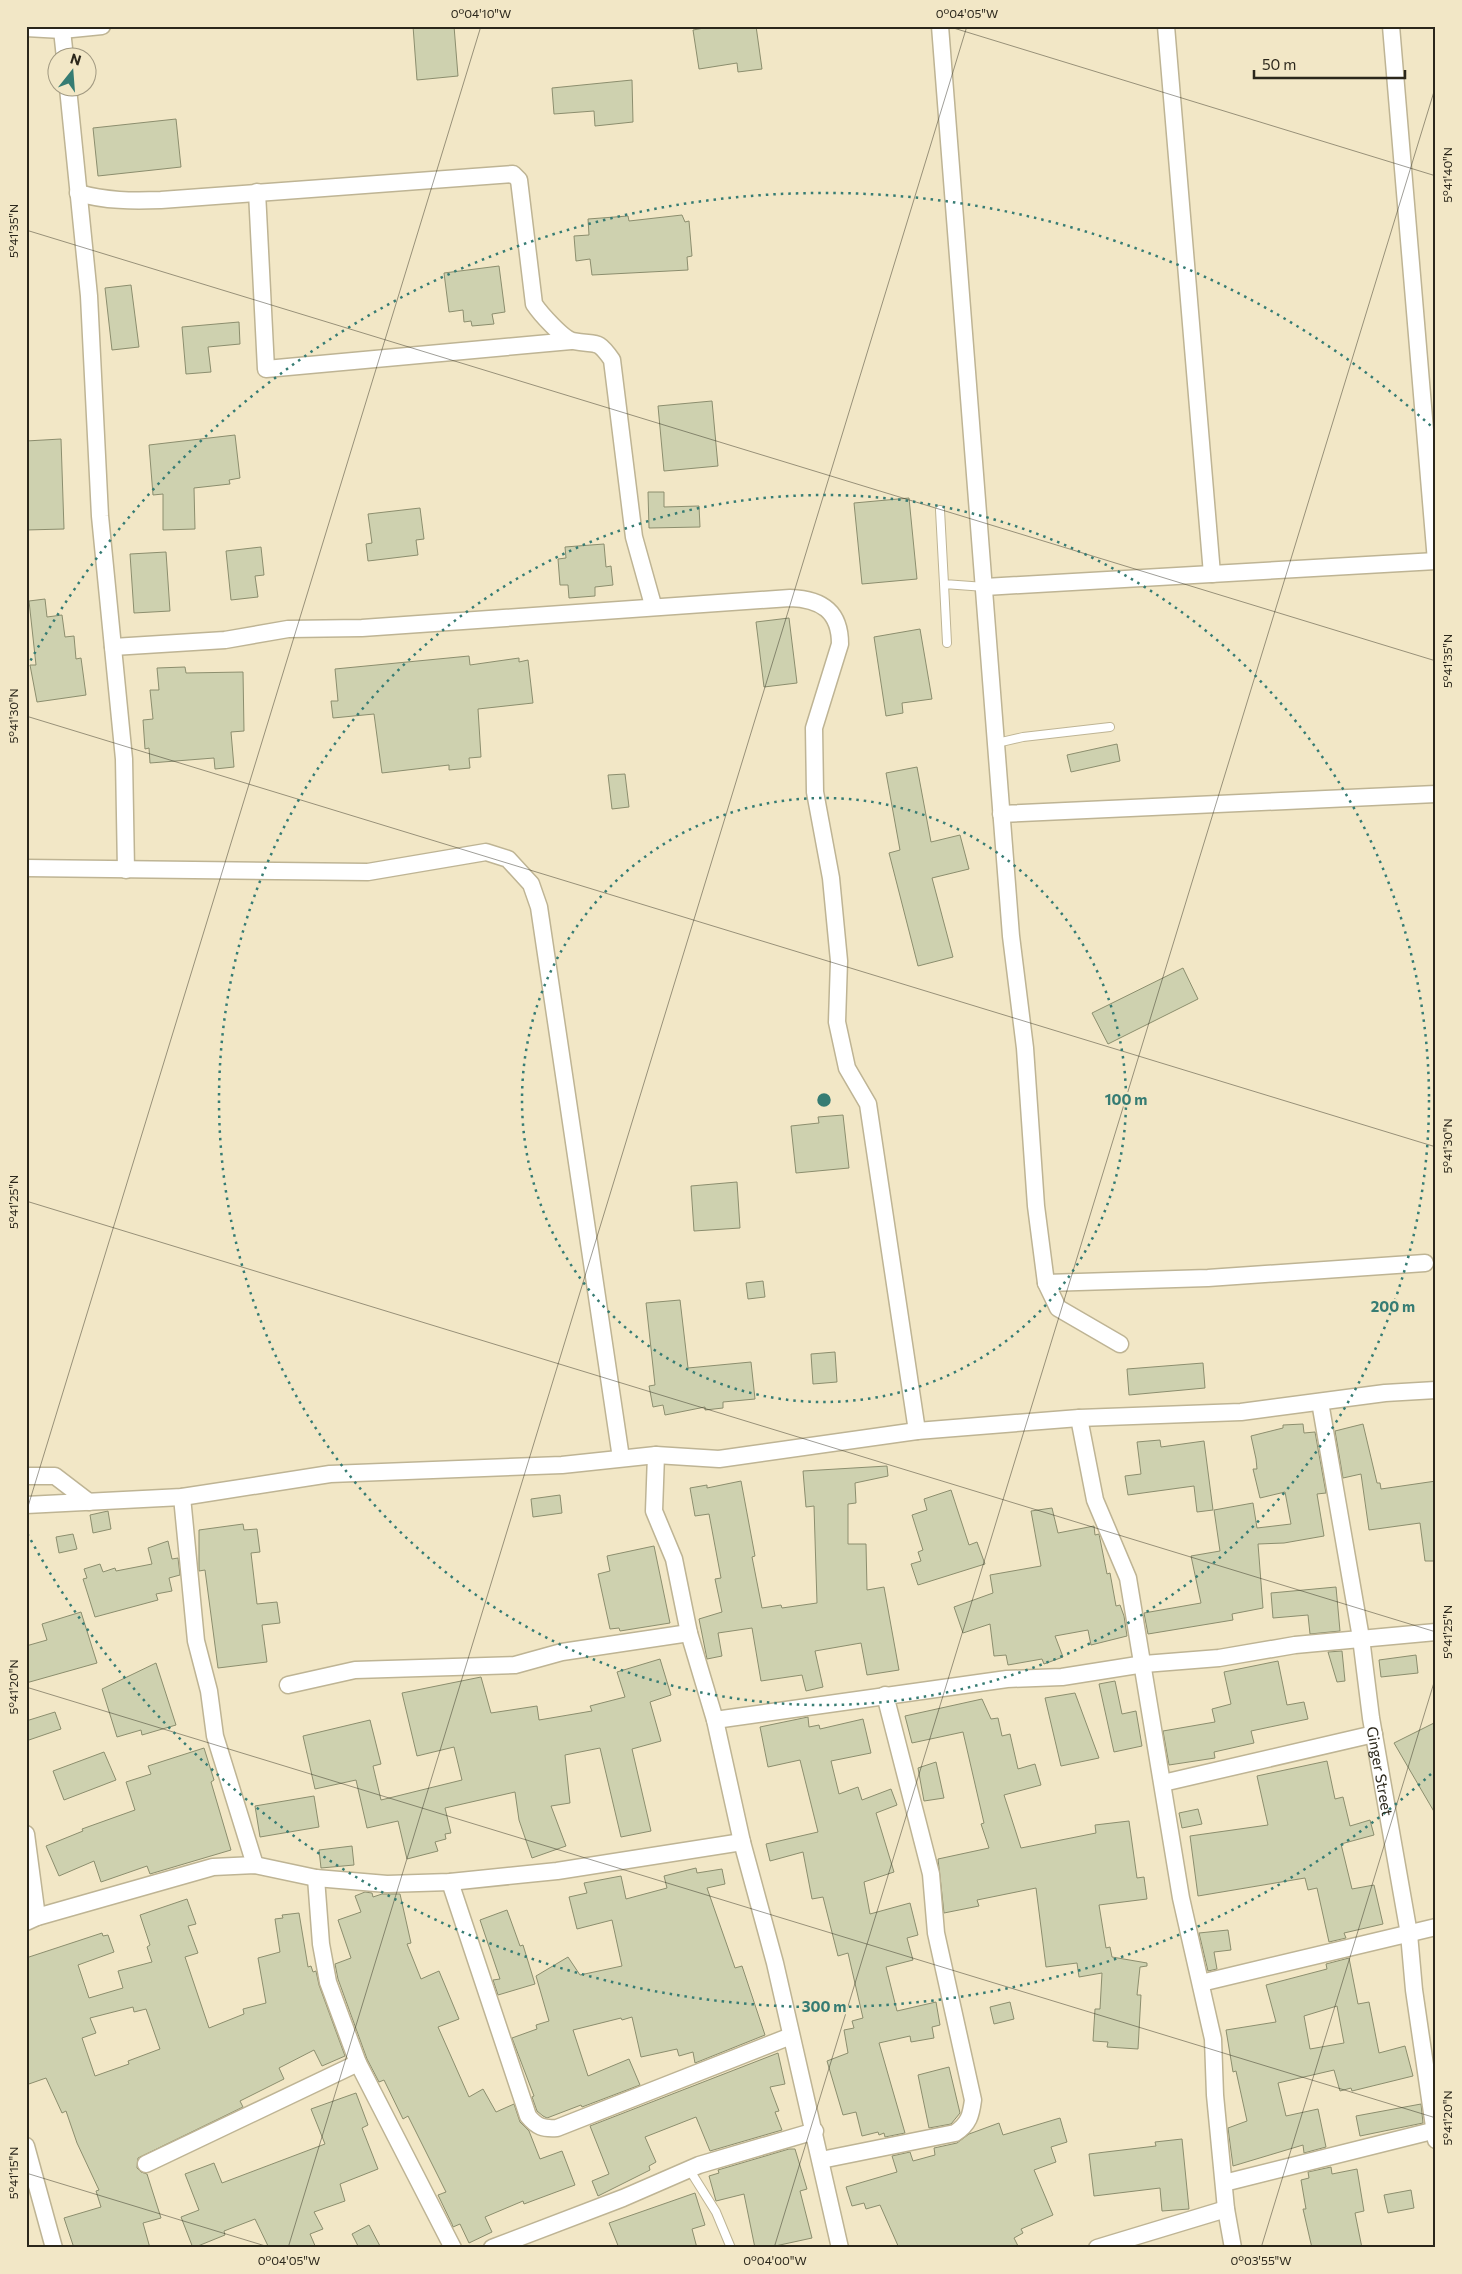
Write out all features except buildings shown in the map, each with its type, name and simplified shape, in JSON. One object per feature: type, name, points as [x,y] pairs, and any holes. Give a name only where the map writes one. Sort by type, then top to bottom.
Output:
[{"type":"street","points":[[26,28],[62,30],[102,26]]},
{"type":"street","points":[[940,26],[954,176],[1011,936],[1025,1048],[1036,1206],[1046,1283],[1058,1308],[1120,1344]]},
{"type":"street","points":[[1166,26],[1212,574]]},
{"type":"street","points":[[986,587],[1436,562],[1391,26]]},
{"type":"street","points":[[62,30],[64,48]]},
{"type":"street","points":[[69,98],[89,296],[100,516],[124,759],[126,870]]},
{"type":"street","points":[[78,193],[98,198],[126,201],[513,174],[519,180],[534,304],[542,316],[571,341]]},
{"type":"street","points":[[257,192],[266,369],[571,341],[595,342],[606,351],[612,360],[634,537],[653,605]]},
{"type":"street","points":[[113,647],[225,640],[288,629],[362,628],[653,605],[803,598],[823,604],[835,618],[840,632],[840,644],[814,728],[815,792],[831,878],[839,961],[837,1022],[848,1068],[868,1104],[917,1431]]},
{"type":"street","points":[[1002,814],[1436,794]]},
{"type":"street","points":[[26,868],[368,872],[486,852],[508,859],[531,884],[539,907],[621,1458]]},
{"type":"street","points":[[1046,1283],[1208,1278],[1424,1263]]},
{"type":"street","points":[[26,1505],[182,1497],[330,1474],[562,1465],[656,1455],[719,1459],[917,1431],[1079,1418],[1241,1412],[1384,1393],[1436,1390]]},
{"type":"street","name":"Ginger Street","points":[[1320,1402],[1362,1638],[1374,1734],[1408,1934],[1411,1970],[1435,2133]]},
{"type":"street","points":[[1079,1418],[1095,1500],[1128,1578],[1144,1664],[1181,1898],[1213,2039],[1215,2095],[1226,2210],[1233,2248]]},
{"type":"street","points":[[656,1455],[654,1511],[674,1559],[689,1634],[715,1720],[742,1842],[775,1963],[790,2036],[815,2131],[840,2248]]},
{"type":"street","points":[[26,1476],[55,1476],[89,1502]]},
{"type":"street","points":[[182,1497],[196,1641],[209,1691],[215,1736],[255,1865]]},
{"type":"street","points":[[715,1720],[1007,1679],[1062,1678],[1144,1664],[1219,1658],[1295,1645],[1436,1632]]},
{"type":"street","points":[[288,1685],[355,1670],[515,1665],[562,1652],[689,1634]]},
{"type":"street","points":[[821,2160],[955,2132],[966,2126],[971,2115],[973,2100],[936,1933],[931,1874],[885,1695]]},
{"type":"street","points":[[1163,1784],[1374,1734]]},
{"type":"street","points":[[26,1834],[32,1920],[213,1867],[255,1865],[316,1878],[387,1884],[450,1882],[557,1871],[742,1842]]},
{"type":"street","points":[[316,1878],[321,1944],[328,1982],[358,2063],[453,2248]]},
{"type":"street","points":[[450,1882],[528,2116],[535,2124],[544,2129],[557,2128],[790,2036]]},
{"type":"street","points":[[1201,1983],[1436,1927]]},
{"type":"street","points":[[146,2164],[358,2063]]},
{"type":"street","points":[[492,2248],[623,2198],[689,2169],[815,2131]]},
{"type":"street","points":[[1224,2183],[1435,2133]]},
{"type":"street","points":[[26,2146],[54,2248]]},
{"type":"street","points":[[1097,2248],[1226,2210]]},
{"type":"lane","points":[[940,510],[947,643]]},
{"type":"lane","points":[[944,584],[986,587]]},
{"type":"lane","points":[[997,743],[1023,737],[1110,727]]},
{"type":"lane","points":[[689,2169],[716,2212],[731,2248]]}]
